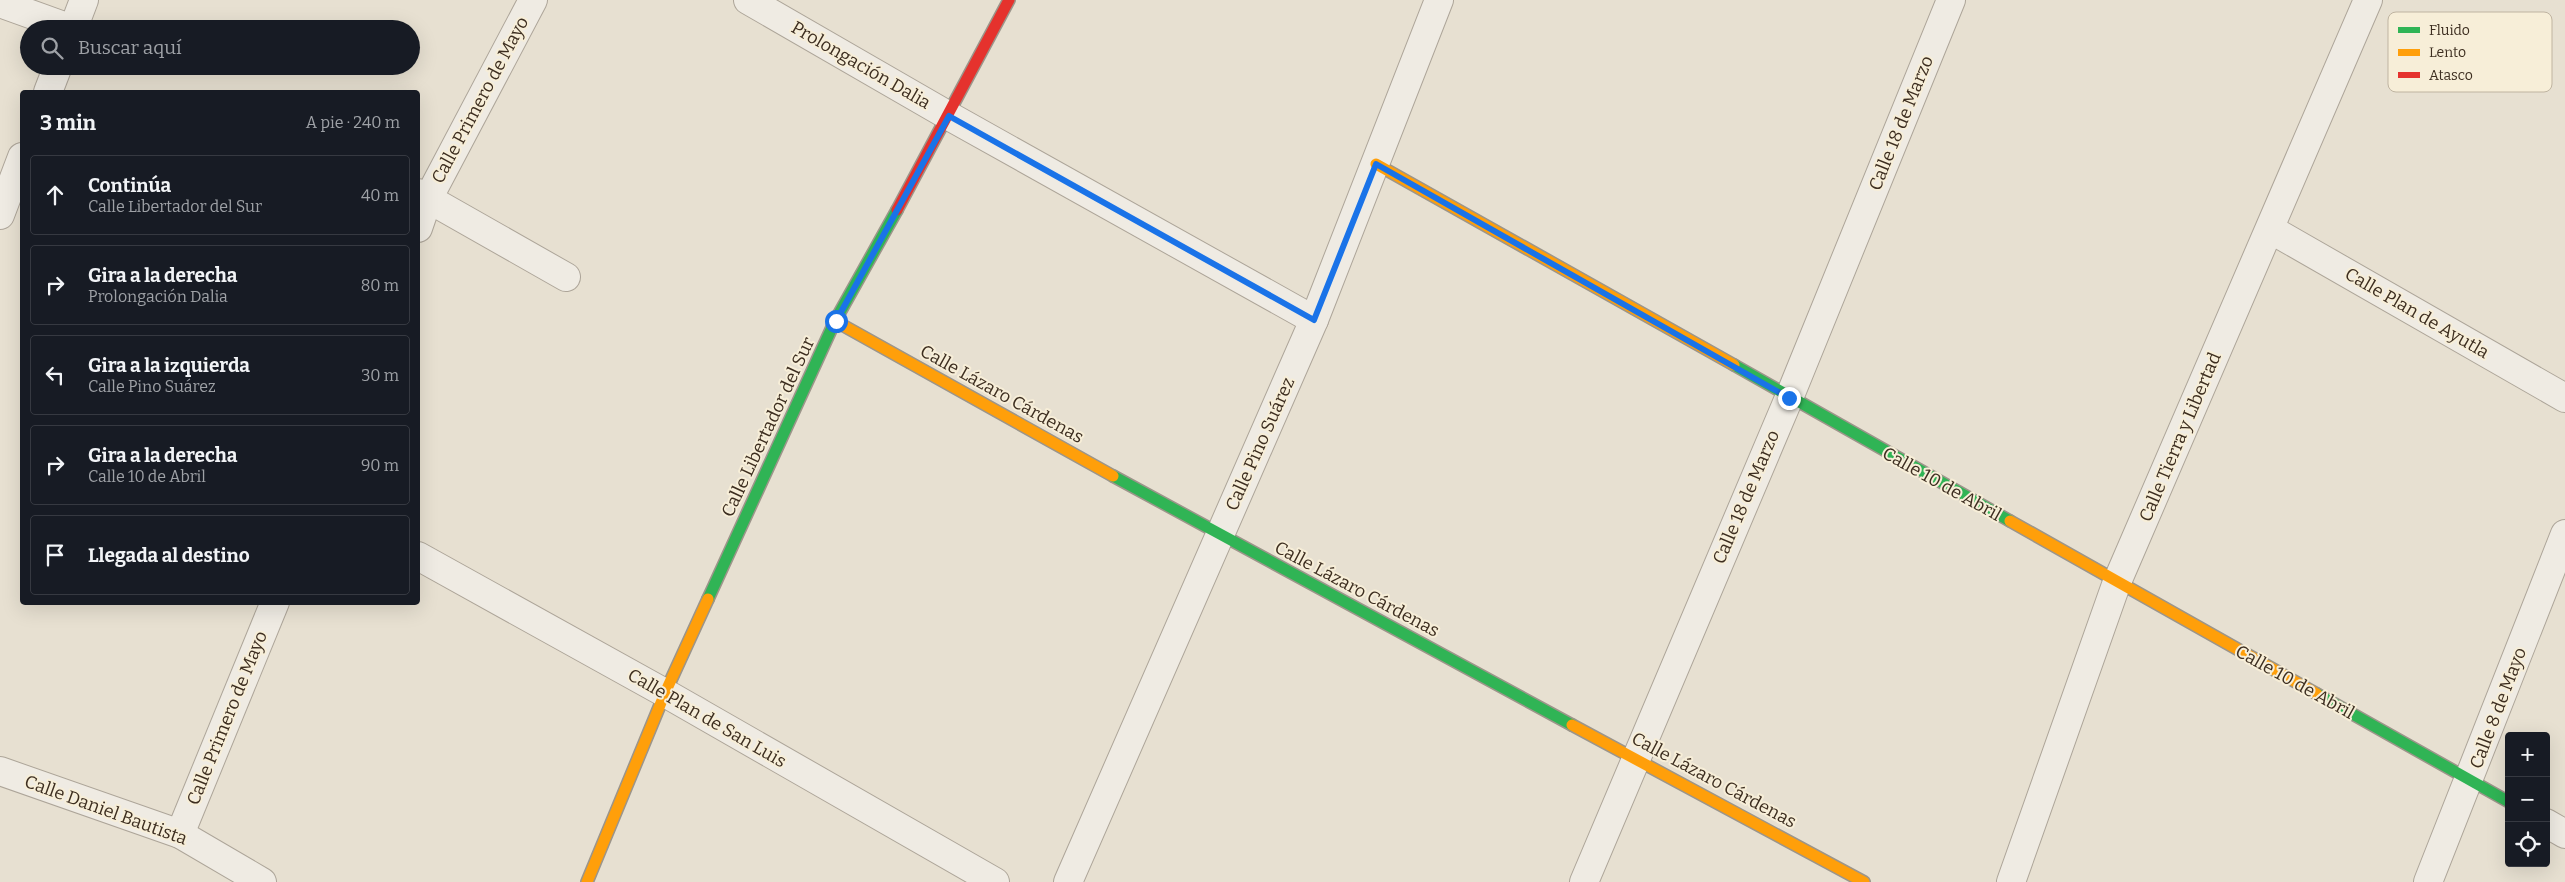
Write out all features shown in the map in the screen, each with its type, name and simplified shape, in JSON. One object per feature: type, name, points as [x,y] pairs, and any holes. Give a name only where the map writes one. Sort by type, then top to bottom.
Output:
[{"type":"street","points":[[76,20],[84,0]]},
{"type":"street","name":"Calle Primero de Mayo","points":[[420,215],[423,196],[533,0]]},
{"type":"street","name":"Prolongación Dalia","points":[[748,0],[949,116],[1314,320]]},
{"type":"street","name":"Calle Libertador del Sur","points":[[587,882],[665,693],[836,321],[949,116],[1009,0]]},
{"type":"street","name":"Calle Pino Suárez","points":[[1068,882],[1314,320],[1439,0]]},
{"type":"street","name":"Calle 18 de Marzo","points":[[1584,882],[1789,398],[1951,0]]},
{"type":"street","points":[[0,3],[48,20]]},
{"type":"street","name":"Calle Tierra y Libertad","points":[[2011,882],[2117,582],[2270,229],[2358,3]]},
{"type":"street","points":[[49,90],[55,75]]},
{"type":"street","points":[[0,215],[20,162]]},
{"type":"street","name":"Calle 10 de Abril","points":[[1376,164],[2505,800]]},
{"type":"street","points":[[423,196],[566,277]]},
{"type":"street","name":"Calle Plan de Ayutla","points":[[2270,229],[2565,398]]},
{"type":"street","name":"Calle Lázaro Cárdenas","points":[[836,321],[1220,536],[1864,882]]},
{"type":"street","name":"Calle 8 de Mayo","points":[[2428,882],[2470,780],[2565,534]]},
{"type":"street","name":"Calle Plan de San Luis","points":[[420,557],[665,693],[995,882]]},
{"type":"street","name":"Calle Primero de Mayo","points":[[180,834],[274,605]]},
{"type":"street","name":"Calle Daniel Bautista","points":[[0,771],[180,834],[262,882]]},
{"type":"street","points":[[2550,825],[2565,834]]},
{"type":"traffic: fast","points":[[708,599],[835,321],[897,210]]},
{"type":"traffic: fast","points":[[1734,365],[2010,521]]},
{"type":"traffic: fast","points":[[1113,476],[1572,725]]},
{"type":"traffic: fast","points":[[2317,694],[2505,800]]},
{"type":"traffic: slow","points":[[1376,164],[1734,365]]},
{"type":"traffic: slow","points":[[835,321],[1113,476]]},
{"type":"traffic: slow","points":[[2010,521],[2317,694]]},
{"type":"traffic: slow","points":[[587,882],[665,693],[708,599]]},
{"type":"traffic: slow","points":[[1572,725],[1864,882]]},
{"type":"traffic: jam","points":[[897,210],[1009,0]]},
{"type":"route","points":[[836,321],[949,116],[1314,320],[1376,164],[1789,398]]}]
